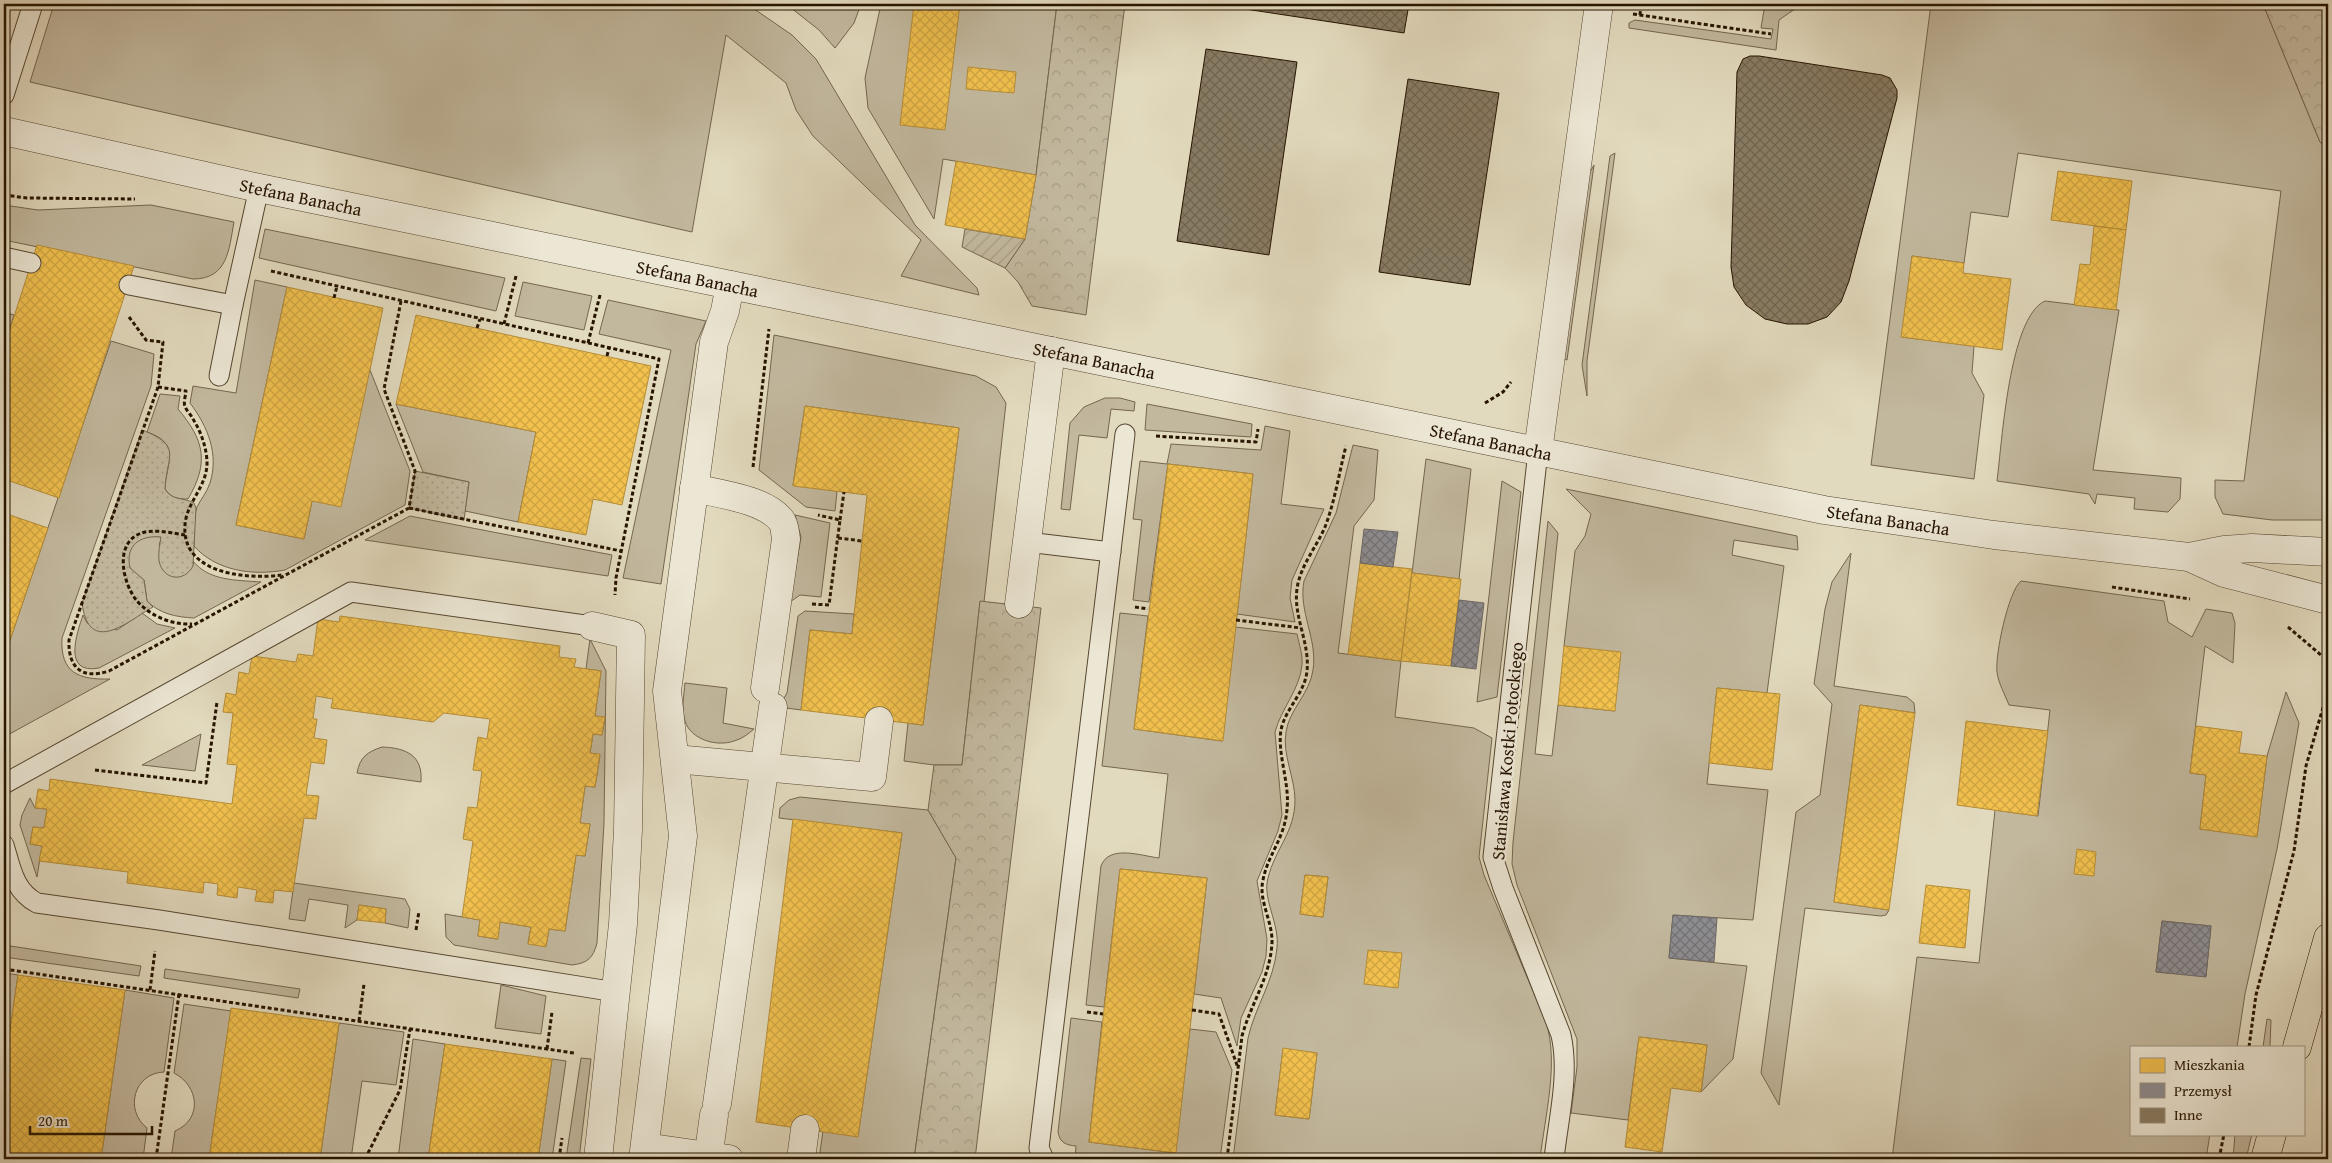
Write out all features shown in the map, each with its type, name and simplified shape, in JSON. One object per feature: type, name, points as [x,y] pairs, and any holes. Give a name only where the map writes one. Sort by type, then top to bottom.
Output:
[{"type":"main road","points":[[2297,1046],[2328,938]]},
{"type":"main road","points":[[2265,1159],[2271,1136]]},
{"type":"street","points":[[1538,451],[1598,4]]},
{"type":"street","name":"Stefana Banacha","points":[[4,130],[259,188],[1833,512],[1994,535],[2189,557],[2224,550],[2252,548],[2328,552]]},
{"type":"street","points":[[694,488],[752,502],[771,512],[781,521],[786,539],[769,698],[766,767],[716,1110],[715,1158],[644,1153],[683,836],[666,691],[714,342],[725,311],[730,284]]},
{"type":"street","points":[[1020,604],[1051,352]]},
{"type":"street","name":"Stefana Banacha","points":[[2189,557],[2224,573],[2328,600]]},
{"type":"street","points":[[598,1159],[610,1058],[628,830],[631,635],[604,628]]},
{"type":"street","points":[[675,759],[872,777],[879,721]]},
{"type":"street","points":[[801,1159],[805,1129]]},
{"type":"lane","points":[[4,95],[34,4]]},
{"type":"lane","points":[[219,376],[259,188]]},
{"type":"lane","points":[[4,257],[31,263]]},
{"type":"lane","points":[[129,285],[233,305]]},
{"type":"lane","points":[[1044,1159],[1038,1148],[1126,434]]},
{"type":"lane","name":"Stanisława Kostki Potockiego","points":[[1538,451],[1494,857],[1503,888],[1558,1026],[1564,1049],[1565,1066],[1554,1159]]},
{"type":"lane","points":[[1027,542],[1111,552]]},
{"type":"lane","points":[[4,784],[351,592],[604,628]]},
{"type":"lane","points":[[4,845],[18,889],[26,898],[37,903],[159,920],[616,992]]},
{"type":"path","points":[[1640,15],[1642,4]]},
{"type":"path","points":[[1632,14],[1771,34]]},
{"type":"path","points":[[4,195],[27,198],[143,199]]},
{"type":"path","points":[[242,264],[659,359],[616,578],[604,628]]},
{"type":"path","points":[[504,324],[517,269]]},
{"type":"path","points":[[334,298],[337,286]]},
{"type":"path","points":[[588,343],[602,287]]},
{"type":"path","points":[[401,301],[384,388],[415,471],[409,508]]},
{"type":"path","points":[[126,314],[146,340],[163,342],[158,387],[69,640],[69,652],[73,664],[80,671],[89,674],[99,674],[409,508],[621,551]]},
{"type":"path","points":[[477,328],[480,318]]},
{"type":"path","points":[[607,356],[609,348]]},
{"type":"path","points":[[158,387],[186,391],[184,406],[198,427],[207,448],[207,467],[203,483],[186,517],[185,535],[191,550],[202,563],[214,569],[258,576],[285,575]]},
{"type":"path","points":[[1126,434],[1256,442],[1258,427]]},
{"type":"path","points":[[1227,1159],[1246,1021],[1270,966],[1272,932],[1262,884],[1265,872],[1284,830],[1287,816],[1287,788],[1280,736],[1283,723],[1306,674],[1307,653],[1301,628],[1297,586],[1301,574],[1325,527],[1346,445]]},
{"type":"path","points":[[840,520],[844,492]]},
{"type":"path","points":[[185,535],[155,531],[140,533],[131,539],[128,544],[124,561],[126,578],[131,592],[138,602],[160,618],[184,624],[195,624]]},
{"type":"path","points":[[838,538],[862,541]]},
{"type":"path","points":[[1236,620],[1301,628]]},
{"type":"path","points":[[2286,625],[2328,661]]},
{"type":"path","points":[[94,770],[206,783],[221,664]]},
{"type":"path","points":[[2249,1046],[2256,995],[2294,851],[2306,766],[2328,694],[2328,678]]},
{"type":"path","points":[[150,990],[159,920]]},
{"type":"path","points":[[359,1021],[369,954]]},
{"type":"path","points":[[4,969],[610,1058]]},
{"type":"path","points":[[156,1159],[178,994]]},
{"type":"path","points":[[1192,1010],[1219,1014],[1238,1069]]},
{"type":"path","points":[[365,1159],[400,1090],[410,1028]]},
{"type":"path","points":[[2219,1159],[2224,1136]]},
{"type":"green space","points":[[54,4],[747,4],[792,35],[816,59],[915,225],[977,288],[979,295],[901,276],[921,240],[813,136],[796,110],[786,83],[726,35],[692,232],[30,82]]},
{"type":"green space","points":[[786,4],[861,4],[854,23],[835,48],[819,30]]},
{"type":"green space","points":[[881,4],[1057,4],[1036,175],[943,159],[934,219],[868,108],[865,78]]},
{"type":"green space","points":[[1057,4],[1125,4],[1086,315],[1032,306],[1018,282],[1005,268],[1025,239],[1036,175]]},
{"type":"green space","points":[[1765,4],[1802,4],[1779,20],[1776,50],[1629,28],[1629,23],[1635,20],[1771,39],[1773,29],[1761,28]]},
{"type":"green space","points":[[1931,4],[2263,4],[2320,142],[2328,150],[2328,520],[2272,520],[2223,514],[2215,497],[2215,480],[2244,481],[2281,191],[2018,153],[2008,217],[1971,212],[1964,263],[1912,256],[1902,337],[1974,346],[1972,373],[1984,395],[1974,479],[1871,465]]},
{"type":"green space","points":[[2263,4],[2328,4],[2328,150],[2320,142]]},
{"type":"green space","points":[[1615,153],[1587,361],[1587,396],[1582,365],[1610,156]]},
{"type":"green space","points":[[1594,165],[1567,360],[1563,359],[1589,174]]},
{"type":"green space","points":[[4,205],[38,210],[151,205],[234,222],[228,252],[220,268],[205,278],[193,279],[4,240]]},
{"type":"green space","points":[[265,229],[505,278],[496,311],[259,258]]},
{"type":"green space","points":[[965,229],[1025,239],[1005,268],[962,247]]},
{"type":"green space","points":[[255,280],[287,287],[236,525],[304,539],[312,501],[370,370],[410,471],[405,505],[285,570],[273,572],[236,570],[213,561],[194,546],[196,511],[210,483],[213,462],[207,431],[190,403],[193,386],[236,393]]},
{"type":"green space","points":[[523,282],[592,296],[584,330],[515,316]]},
{"type":"green space","points":[[608,300],[706,321],[696,344],[661,584],[623,578],[671,350],[599,334]]},
{"type":"green space","points":[[2045,301],[2119,310],[2093,470],[2181,478],[2180,499],[2168,512],[2134,509],[2135,498],[2097,494],[2095,504],[2089,494],[1997,481],[2009,383],[2015,355],[2023,331],[2033,312]]},
{"type":"green space","points":[[4,312],[14,315],[4,348]]},
{"type":"green space","points":[[774,335],[976,376],[996,387],[1006,403],[984,602],[980,602],[962,765],[934,765],[904,761],[908,723],[923,725],[959,428],[805,406],[793,485],[837,491],[835,511],[806,507],[759,470]]},
{"type":"green space","points":[[111,341],[154,354],[151,386],[62,638],[62,650],[68,667],[81,676],[110,679],[4,737],[4,658]]},
{"type":"green space","points":[[160,394],[180,396],[178,409],[199,442],[201,463],[199,474],[188,499],[175,497],[165,489],[170,455],[168,448],[165,442],[147,432]]},
{"type":"green space","points":[[1105,398],[1120,398],[1135,402],[1134,411],[1111,409],[1107,438],[1079,435],[1070,510],[1061,509],[1070,423],[1084,407]]},
{"type":"green space","points":[[396,404],[536,432],[518,522],[465,511],[469,482],[423,472]]},
{"type":"green space","points":[[1147,404],[1252,424],[1251,437],[1145,430]]},
{"type":"green space","points":[[1265,426],[1290,431],[1281,504],[1324,509],[1292,580],[1290,598],[1295,622],[1237,614],[1253,474],[1168,464],[1149,602],[1133,600],[1142,520],[1133,519],[1140,461],[1167,464],[1171,444],[1261,450]]},
{"type":"green space","points":[[142,430],[163,441],[168,447],[170,454],[165,489],[174,497],[194,503],[196,508],[193,566],[184,575],[179,577],[169,575],[161,567],[159,561],[161,537],[147,538],[136,543],[130,553],[130,568],[144,580],[147,601],[153,607],[121,626],[101,632],[93,628],[86,619],[82,603]]},
{"type":"green space","points":[[1353,445],[1378,450],[1374,500],[1354,526],[1338,653],[1401,661],[1395,717],[1474,728],[1492,738],[1479,857],[1484,875],[1546,1022],[1550,1038],[1550,1090],[1540,1159],[1233,1159],[1248,1038],[1272,972],[1277,948],[1276,930],[1267,894],[1267,886],[1271,868],[1292,822],[1294,811],[1295,800],[1286,749],[1286,732],[1291,716],[1308,686],[1313,670],[1313,648],[1304,603],[1304,581],[1336,513]],"holes":[[[1305,875],[1328,877],[1323,917],[1300,914]],[[1283,1049],[1317,1053],[1309,1119],[1275,1115]]]},
{"type":"green space","points":[[1426,459],[1471,469],[1459,579],[1412,573]]},
{"type":"green space","points":[[415,471],[469,482],[464,520],[409,508]]},
{"type":"green space","points":[[1502,481],[1521,492],[1497,697],[1477,702]]},
{"type":"green space","points":[[1566,489],[1797,536],[1798,550],[1734,540],[1732,555],[1784,566],[1767,693],[1717,688],[1707,784],[1768,790],[1753,920],[1673,915],[1669,958],[1747,966],[1733,1059],[1701,1092],[1707,1045],[1639,1037],[1628,1120],[1571,1113],[1577,1067],[1577,1039],[1517,885],[1512,864],[1548,521],[1558,533],[1535,754],[1552,756],[1558,705],[1615,711],[1564,646],[1575,551],[1585,536],[1591,514]]},
{"type":"green space","points":[[795,515],[830,523],[821,597],[800,595],[790,602],[801,537]]},
{"type":"green space","points":[[410,516],[612,555],[608,576],[365,540]]},
{"type":"green space","points":[[143,537],[162,537],[159,545],[193,566],[193,561],[199,568],[215,576],[233,580],[261,582],[194,618],[175,616],[163,612],[147,601],[144,580],[131,569],[128,561],[128,556],[137,540]]},
{"type":"green space","points":[[1851,553],[1834,686],[1907,697],[1914,703],[1915,713],[1860,705],[1834,902],[1889,910],[1886,915],[1881,916],[1805,908],[1779,1105],[1761,1073],[1796,812],[1820,795],[1832,704],[1814,684],[1825,609],[1832,582]]},
{"type":"green space","points":[[2021,581],[2164,601],[2168,622],[2192,637],[2206,609],[2232,613],[2235,623],[2233,663],[2205,646],[2190,773],[2206,775],[2200,829],[2257,836],[2267,756],[2286,692],[2299,723],[2277,849],[2245,994],[2237,1046],[2130,1046],[2130,1136],[2210,1136],[2206,1159],[1892,1159],[1917,957],[1979,963],[1995,810],[2038,816],[2050,710],[2009,705],[2000,684],[1997,672],[1998,652],[2003,624],[2011,597]],"holes":[[[2162,921],[2211,926],[2206,976],[2156,972]]]},
{"type":"green space","points":[[980,601],[1041,608],[975,1159],[914,1159],[956,858],[928,810],[934,765],[962,765]]},
{"type":"green space","points":[[805,611],[854,614],[852,634],[810,630],[801,710],[779,707],[787,693],[798,616]]},
{"type":"green space","points":[[142,613],[157,624],[175,628],[99,668],[87,668],[80,665],[76,659],[75,651],[83,615],[87,623],[117,630]]},
{"type":"green space","points":[[1120,613],[1148,616],[1134,729],[1222,741],[1235,627],[1297,634],[1302,657],[1301,674],[1275,732],[1282,815],[1278,831],[1257,881],[1267,939],[1266,956],[1262,972],[1241,1018],[1237,1046],[1221,998],[1194,994],[1207,878],[1120,869],[1104,1007],[1086,1005],[1101,866],[1105,859],[1118,853],[1159,858],[1168,774],[1102,766]]},
{"type":"green space","points":[[590,639],[606,671],[604,823],[597,943],[594,952],[586,961],[572,965],[454,945],[446,937],[445,914],[480,920],[478,936],[497,939],[500,922],[531,927],[528,943],[546,946],[549,929],[565,931],[576,855],[585,856],[590,824],[580,823],[585,786],[595,787],[600,755],[590,753],[593,734],[602,735],[605,718],[595,716],[601,671],[586,669]]},
{"type":"green space","points":[[685,683],[727,688],[723,723],[754,729],[740,739],[727,743],[705,740],[693,733],[688,728],[683,712]]},
{"type":"green space","points":[[201,734],[195,771],[142,765]]},
{"type":"green space","points":[[382,747],[405,751],[416,759],[421,773],[421,782],[357,773],[362,759],[372,751]]},
{"type":"green space","points":[[800,797],[928,810],[956,858],[914,1159],[819,1159],[823,1131],[858,1136],[902,833],[779,818],[780,808],[789,800]]},
{"type":"green space","points":[[30,798],[35,808],[47,809],[44,828],[33,827],[30,844],[42,846],[37,877],[20,825],[22,815]]},
{"type":"green space","points":[[294,883],[405,899],[410,909],[408,928],[385,923],[386,909],[359,905],[357,920],[345,928],[348,905],[309,899],[305,921],[289,919]]},
{"type":"green space","points":[[4,945],[141,966],[139,976],[4,957]]},
{"type":"green space","points":[[165,969],[300,989],[298,998],[164,978]]},
{"type":"green space","points":[[4,973],[18,975],[4,1076]]},
{"type":"green space","points":[[501,985],[546,996],[541,1034],[495,1028]]},
{"type":"green space","points":[[125,990],[174,998],[164,1072],[154,1074],[145,1079],[139,1085],[136,1094],[134,1103],[136,1112],[147,1128],[143,1159],[101,1159]]},
{"type":"green space","points":[[184,1004],[231,1011],[209,1159],[171,1159],[175,1131],[184,1126],[194,1111],[193,1094],[189,1086],[174,1073]]},
{"type":"green space","points":[[1071,1018],[1102,1022],[1089,1142],[1175,1153],[1190,1029],[1216,1032],[1232,1070],[1220,1159],[1075,1159],[1076,1146],[1064,1143],[1060,1139],[1058,1132]]},
{"type":"green space","points":[[2267,1019],[2271,1020],[2270,1046],[2263,1046]]},
{"type":"green space","points":[[339,1023],[404,1032],[396,1085],[362,1081],[351,1159],[320,1159]]},
{"type":"green space","points":[[413,1039],[445,1044],[428,1159],[398,1159]]},
{"type":"green space","points":[[581,1058],[591,1059],[579,1159],[566,1159]]},
{"type":"green space","points":[[552,1059],[566,1061],[552,1159],[538,1159]]},
{"type":"green space","points":[[2235,1136],[2252,1136],[2246,1159],[2233,1159]]},
{"type":"building: Mieszkania","points":[[914,4],[960,4],[945,130],[900,125]]},
{"type":"building: Mieszkania","points":[[968,67],[1016,72],[1014,93],[966,89]]},
{"type":"building: Mieszkania","points":[[956,161],[1036,175],[1025,239],[945,225]]},
{"type":"building: Mieszkania","points":[[2058,171],[2132,181],[2126,230],[2051,220]]},
{"type":"building: Mieszkania","points":[[2094,226],[2126,230],[2116,310],[2074,305],[2080,264],[2090,265]]},
{"type":"building: Mieszkania","points":[[37,245],[134,266],[59,498],[4,479],[4,348]]},
{"type":"building: Mieszkania","points":[[1912,256],[1964,263],[1963,273],[2011,279],[2002,350],[1901,337]]},
{"type":"building: Mieszkania","points":[[287,287],[383,308],[341,507],[312,501],[304,539],[236,525]]},
{"type":"building: Mieszkania","points":[[416,315],[651,366],[622,505],[593,499],[586,535],[518,522],[536,432],[396,404]]},
{"type":"building: Mieszkania","points":[[805,406],[959,428],[923,725],[801,710],[810,630],[852,634],[867,495],[793,486]]},
{"type":"building: Mieszkania","points":[[1168,464],[1253,474],[1223,741],[1134,729]]},
{"type":"building: Mieszkania","points":[[4,513],[48,528],[4,658]]},
{"type":"building: Mieszkania","points":[[1360,563],[1412,569],[1401,661],[1348,654]]},
{"type":"building: Mieszkania","points":[[1412,573],[1461,579],[1451,666],[1401,661]]},
{"type":"building: Mieszkania","points":[[340,616],[560,646],[559,657],[576,659],[574,667],[601,671],[595,716],[605,717],[602,735],[593,734],[590,753],[600,754],[595,787],[585,786],[580,823],[590,824],[585,856],[576,855],[565,931],[549,929],[546,947],[528,944],[531,927],[500,922],[498,939],[478,936],[480,920],[462,917],[473,841],[463,839],[468,807],[477,808],[482,771],[473,770],[478,737],[487,739],[490,719],[444,713],[433,722],[331,708],[333,699],[316,696],[313,719],[317,719],[314,738],[327,740],[324,764],[311,762],[306,795],[319,796],[316,819],[304,818],[293,892],[274,890],[273,903],[255,901],[257,890],[238,887],[237,898],[217,895],[218,884],[204,882],[203,893],[127,883],[128,872],[39,861],[42,846],[30,844],[33,827],[44,828],[47,809],[35,808],[38,789],[49,791],[50,779],[232,804],[237,765],[227,764],[233,713],[223,712],[226,693],[236,695],[239,672],[249,674],[252,656],[296,662],[298,654],[313,656],[318,619],[339,622]]},
{"type":"building: Mieszkania","points":[[1564,646],[1621,652],[1615,711],[1558,705]]},
{"type":"building: Mieszkania","points":[[1717,688],[1780,694],[1772,770],[1709,763]]},
{"type":"building: Mieszkania","points":[[1860,705],[1915,713],[1889,910],[1834,902]]},
{"type":"building: Mieszkania","points":[[1966,721],[2048,731],[2037,816],[1957,805]]},
{"type":"building: Mieszkania","points":[[2196,726],[2242,732],[2239,753],[2267,756],[2257,837],[2200,829],[2206,775],[2190,773]]},
{"type":"building: Mieszkania","points":[[793,819],[902,833],[858,1137],[756,1122]]},
{"type":"building: Mieszkania","points":[[2077,849],[2096,852],[2094,876],[2074,874]]},
{"type":"building: Mieszkania","points":[[1120,869],[1207,878],[1176,1153],[1089,1142]]},
{"type":"building: Mieszkania","points":[[1305,875],[1328,877],[1323,917],[1300,914]]},
{"type":"building: Mieszkania","points":[[1926,885],[1970,890],[1965,948],[1919,943]]},
{"type":"building: Mieszkania","points":[[359,905],[386,909],[385,923],[357,920]]},
{"type":"building: Mieszkania","points":[[1368,950],[1402,953],[1398,988],[1364,984]]},
{"type":"building: Mieszkania","points":[[18,975],[125,990],[101,1159],[4,1159],[4,1072]]},
{"type":"building: Mieszkania","points":[[231,1008],[339,1023],[320,1159],[209,1159]]},
{"type":"building: Mieszkania","points":[[1639,1037],[1707,1045],[1701,1092],[1671,1088],[1662,1152],[1625,1147]]},
{"type":"building: Mieszkania","points":[[445,1044],[552,1059],[538,1159],[428,1159]]},
{"type":"building: Mieszkania","points":[[1283,1048],[1317,1053],[1309,1119],[1275,1115]]},
{"type":"building: Przemysł","points":[[1364,529],[1398,532],[1393,567],[1360,563]]},
{"type":"building: Przemysł","points":[[1459,600],[1484,603],[1476,669],[1451,666]]},
{"type":"building: Przemysł","points":[[1673,915],[1717,918],[1714,962],[1669,958]]},
{"type":"building: Przemysł","points":[[2162,921],[2211,926],[2206,977],[2156,972]]},
{"type":"building: Inne","points":[[1212,4],[1409,4],[1404,33]]},
{"type":"building: Inne","points":[[1206,49],[1297,62],[1269,255],[1177,241]]},
{"type":"building: Inne","points":[[1750,56],[1882,75],[1890,78],[1897,90],[1897,98],[1849,281],[1841,302],[1827,317],[1808,324],[1787,324],[1765,319],[1746,305],[1734,287],[1731,267],[1737,72],[1743,59]]},
{"type":"building: Inne","points":[[1408,79],[1499,93],[1470,285],[1379,272]]}]
